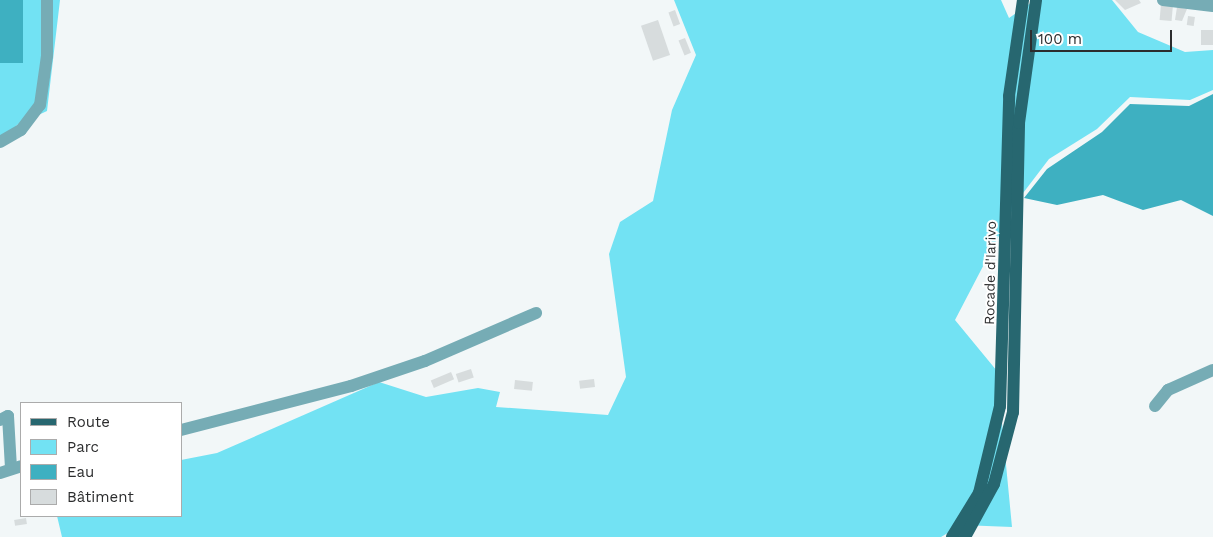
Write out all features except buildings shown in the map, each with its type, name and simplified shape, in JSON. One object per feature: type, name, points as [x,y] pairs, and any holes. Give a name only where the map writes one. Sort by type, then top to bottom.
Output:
[{"type":"main road","name":"Rocade d'Iarivo","points":[[952,537],[979,493],[1000,406],[1009,96],[1023,0]]},
{"type":"main road","name":"Rocade d'Iarivo","points":[[965,537],[994,484],[1013,412],[1019,123],[1036,0]]},
{"type":"street","points":[[0,142],[21,130],[40,105],[47,56],[47,0]]},
{"type":"street","points":[[1163,0],[1213,6]]},
{"type":"street","points":[[182,430],[351,386],[425,361],[536,313]]},
{"type":"street","points":[[1155,406],[1168,390],[1213,370]]},
{"type":"street","points":[[0,420],[8,416],[11,469]]},
{"type":"green space","points":[[0,0],[60,0],[47,111],[17,125],[0,147]]},
{"type":"green space","points":[[674,0],[1001,0],[1009,18],[1035,0],[1112,0],[1138,32],[1185,52],[1213,50],[1213,90],[1190,100],[1130,97],[1097,129],[1049,159],[1017,201],[955,320],[997,371],[1012,527],[961,525],[941,537],[62,537],[57,517],[182,517],[182,460],[217,453],[379,382],[426,397],[478,388],[500,392],[496,407],[608,415],[626,377],[609,254],[620,222],[653,201],[672,110],[696,55]]},
{"type":"water","points":[[0,0],[23,0],[23,63],[0,63]]},
{"type":"water","points":[[1213,94],[1213,216],[1181,200],[1143,210],[1103,195],[1057,205],[1024,198],[1047,169],[1102,132],[1130,104],[1189,106]]}]
